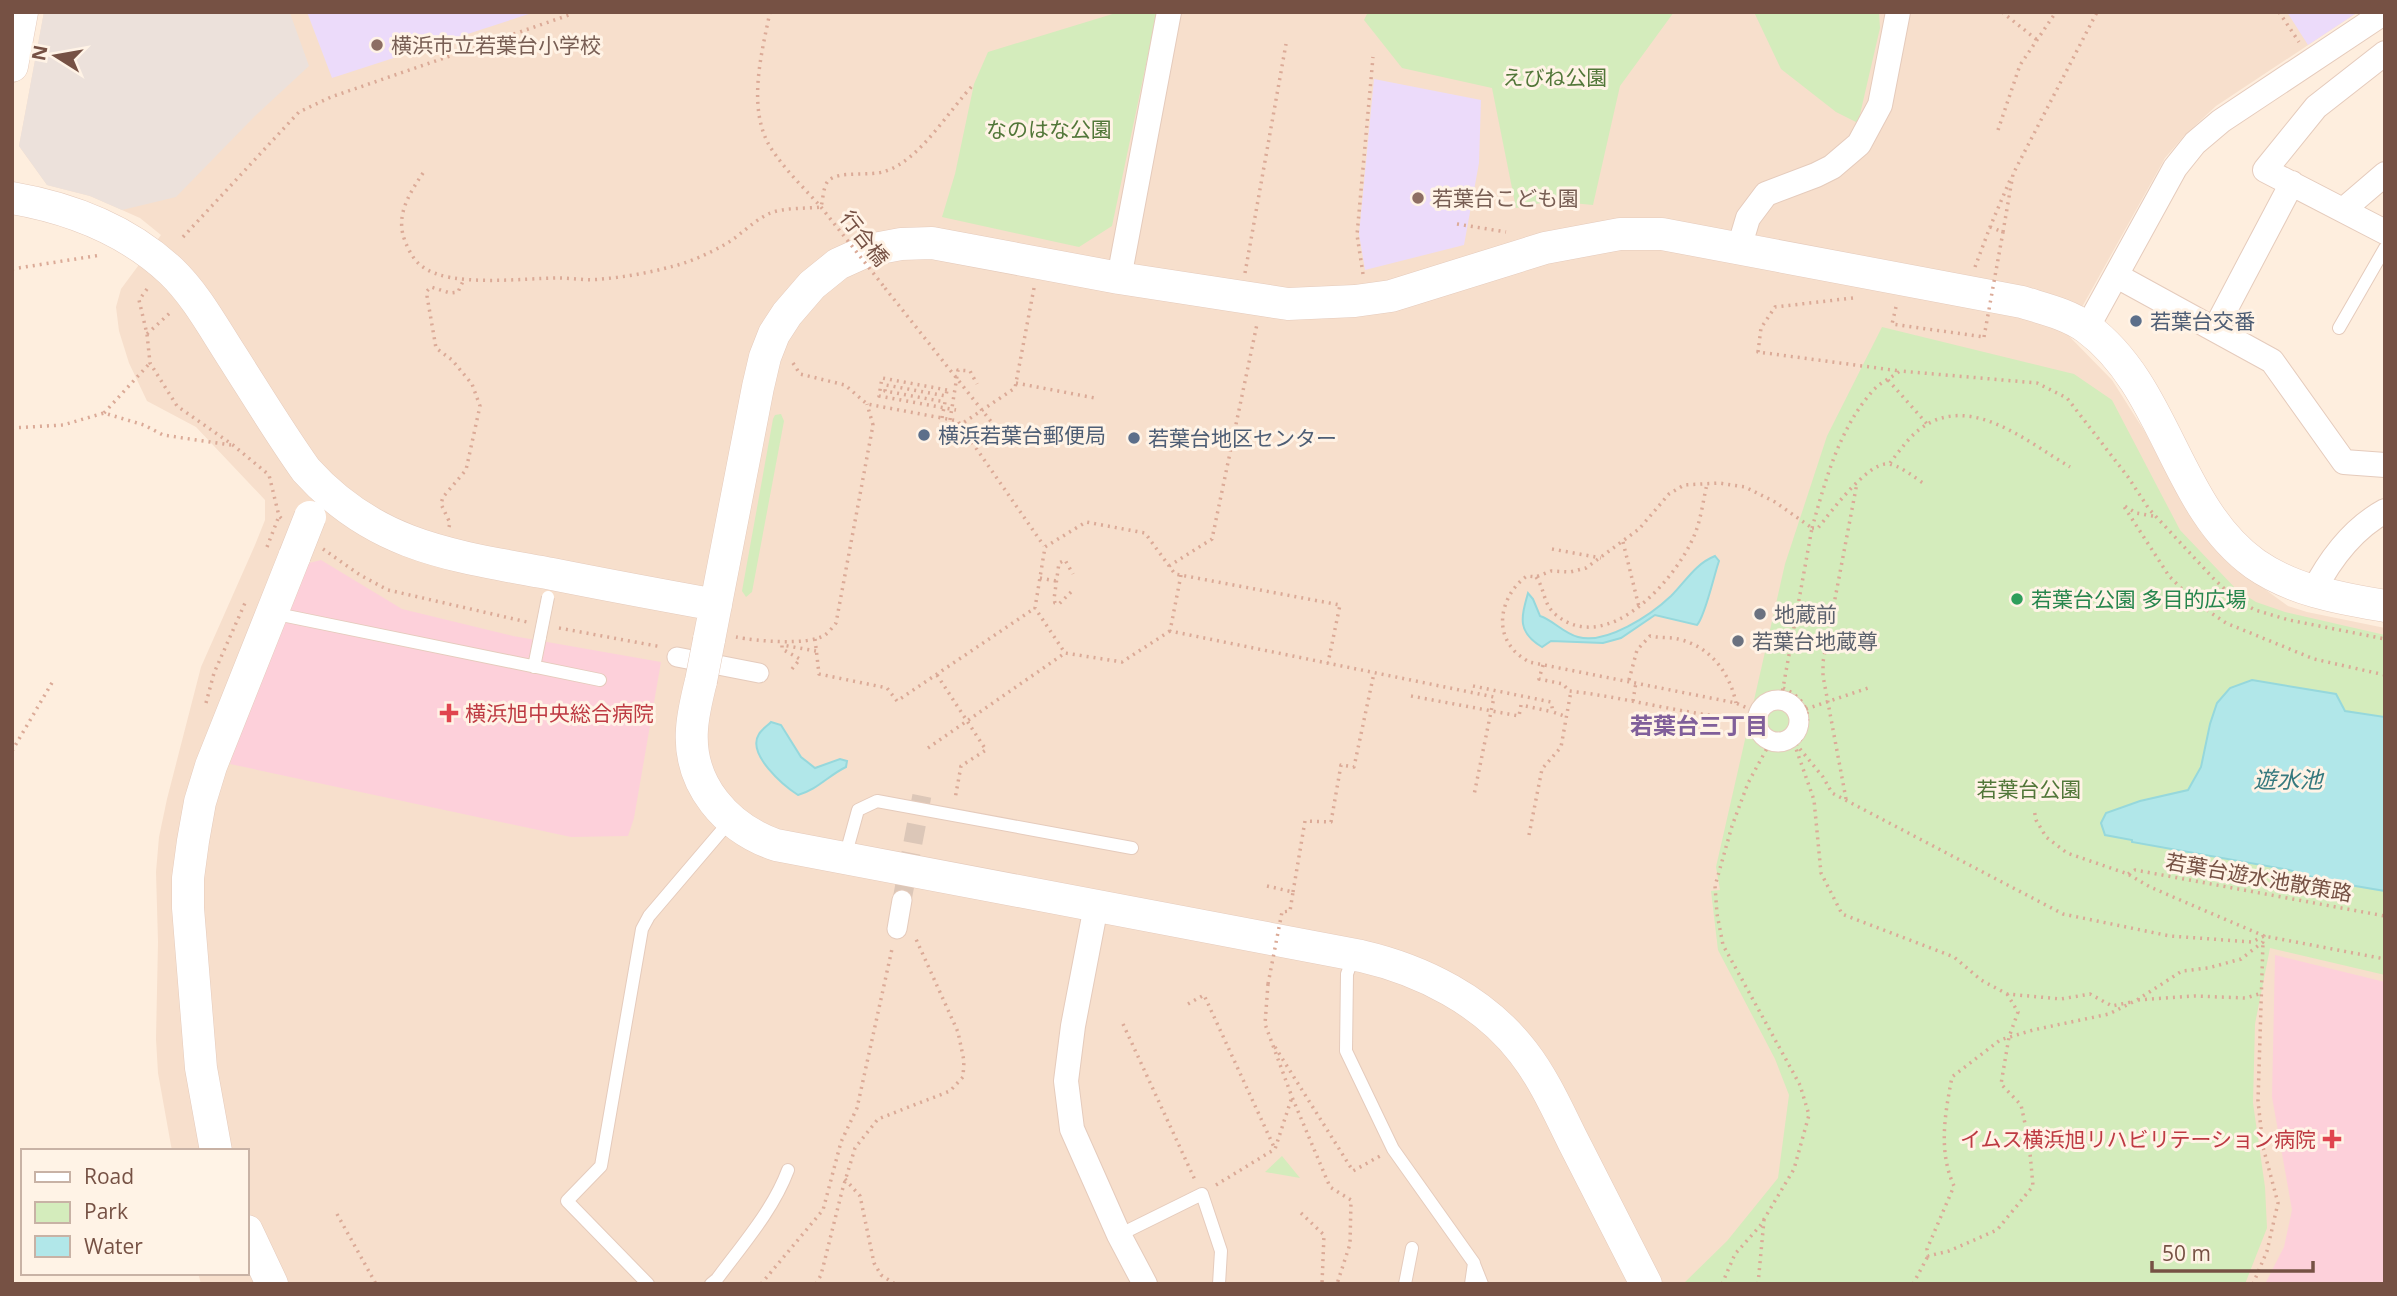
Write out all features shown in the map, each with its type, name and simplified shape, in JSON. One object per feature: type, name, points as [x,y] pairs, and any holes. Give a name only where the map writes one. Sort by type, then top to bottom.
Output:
[{"type":"street","points":[[12,66],[22,12]]},
{"type":"street","points":[[1119,278],[1170,12]]},
{"type":"street","points":[[1739,248],[1748,218],[1766,194],[1832,167],[1859,144],[1880,105],[1898,12]]},
{"type":"street","points":[[2087,328],[2175,168],[2195,143],[2221,121],[2385,12]]},
{"type":"street","points":[[2385,53],[2316,107],[2265,170],[2385,232]]},
{"type":"street","points":[[2343,210],[2385,174]]},
{"type":"street","points":[[2215,329],[2292,183]]},
{"type":"street","points":[[12,198],[65,210],[103,225],[136,244],[172,272],[202,308],[290,447],[322,487],[359,516],[412,544],[550,586],[716,605]]},
{"type":"street","points":[[1646,1284],[1547,1090],[1523,1052],[1489,1017],[1449,989],[1389,963],[1354,955],[776,845],[745,832],[730,821],[702,782],[694,758],[692,731],[701,681],[721,638],[716,605],[765,357],[774,334],[787,314],[812,285],[838,264],[869,250],[901,244],[932,243],[1256,301],[1317,303],[1391,296],[1520,255],[1582,240],[1620,234],[1662,234],[2022,303],[2054,312],[2087,328],[2109,348],[2138,385],[2196,492],[2214,522],[2234,547],[2277,578],[2314,592],[2385,606]]},
{"type":"street","points":[[2117,276],[2272,361],[2344,462],[2385,465]]},
{"type":"street","points":[[216,1149],[201,1068],[188,908],[188,878],[200,802],[211,766],[322,487]]},
{"type":"street","points":[[2314,592],[2323,572],[2341,548],[2358,529],[2385,511]]},
{"type":"street","points":[[677,657],[759,673]]},
{"type":"street","points":[[1782,694],[1798,712],[1799,726],[1794,741],[1771,741],[1761,733],[1757,717],[1767,702],[1782,694]]},
{"type":"street","points":[[897,929],[902,900]]},
{"type":"street","points":[[1096,906],[1073,1026],[1066,1081],[1072,1129],[1119,1235],[1145,1284]]},
{"type":"street","points":[[248,1233],[272,1284]]},
{"type":"lane","points":[[2339,328],[2385,248]]},
{"type":"lane","points":[[534,667],[550,586]]},
{"type":"lane","points":[[272,613],[600,680]]},
{"type":"lane","points":[[844,858],[858,810],[877,801],[1132,848]]},
{"type":"lane","points":[[648,1284],[567,1201],[601,1166],[642,929],[649,916],[730,821]]},
{"type":"lane","points":[[1354,955],[1347,974],[1346,1051],[1393,1149],[1474,1263],[1482,1284]]},
{"type":"lane","points":[[711,1284],[766,1212],[780,1191],[788,1170]]},
{"type":"lane","points":[[1119,1235],[1202,1194],[1221,1251],[1219,1284]]},
{"type":"lane","points":[[1405,1284],[1412,1248]]},
{"type":"lane","points":[[1471,1284],[1474,1263]]},
{"type":"path","points":[[183,237],[299,112],[331,97],[569,15],[569,12]]},
{"type":"path","name":"行合橋","points":[[770,12],[762,52],[758,94],[761,126],[773,153],[821,208],[993,424]]},
{"type":"path","points":[[2002,12],[2037,40]]},
{"type":"path","points":[[1998,130],[2020,65],[2056,12]]},
{"type":"path","points":[[1975,269],[2013,174],[2097,12]]},
{"type":"path","points":[[2279,12],[2311,61]]},
{"type":"path","points":[[1247,266],[1286,44]]},
{"type":"path","points":[[1364,281],[1357,234],[1373,57]]},
{"type":"path","points":[[423,173],[409,193],[402,213],[402,235],[409,252],[421,267],[444,277],[513,281],[601,279],[640,274],[673,267],[724,245],[769,213],[821,208],[827,182],[837,175],[865,175],[887,171],[922,145],[974,84]]},
{"type":"path","points":[[1896,307],[1892,324],[1984,337],[2013,174]]},
{"type":"path","points":[[1457,224],[1494,230]]},
{"type":"path","points":[[1990,227],[2003,232]]},
{"type":"path","points":[[12,269],[115,253],[136,244]]},
{"type":"path","points":[[448,536],[450,523],[441,504],[443,497],[466,470],[480,405],[472,384],[452,360],[436,348],[426,296],[431,288],[450,293],[458,292],[464,278]]},
{"type":"path","points":[[961,425],[1016,386],[1036,279]]},
{"type":"path","points":[[146,289],[139,300],[150,363],[177,406],[233,445],[269,475],[279,516],[360,575],[388,590],[539,631]]},
{"type":"path","points":[[1859,298],[1775,307],[1761,328],[1758,352],[1900,370],[2037,383],[2067,398],[2155,516],[2233,597],[2255,610],[2385,639]]},
{"type":"path","points":[[147,334],[173,310]]},
{"type":"path","points":[[1169,566],[1212,539],[1257,321]]},
{"type":"path","points":[[12,428],[63,425],[104,413],[150,363]]},
{"type":"path","points":[[793,363],[800,374],[845,385],[867,404],[958,421],[1045,547],[1035,608],[1066,653]]},
{"type":"path","points":[[950,420],[958,370],[970,371],[977,384]]},
{"type":"path","points":[[1794,741],[1806,729],[1806,709],[1798,698],[1782,694],[1812,528],[1827,475],[1844,433],[1871,392],[1900,370]]},
{"type":"path","points":[[942,418],[945,402],[885,391],[886,385],[946,396],[947,390],[882,378],[879,396],[956,410]]},
{"type":"path","points":[[1888,380],[1928,425]]},
{"type":"path","points":[[1016,386],[1095,398]]},
{"type":"path","points":[[721,638],[774,641],[815,639],[827,634],[836,623],[873,425],[867,404]]},
{"type":"path","points":[[104,413],[144,425],[163,435],[233,445]]},
{"type":"path","points":[[1757,717],[1736,703],[1529,662],[1513,650],[1502,625],[1503,610],[1516,583],[1527,576],[1536,577],[1550,571],[1570,572],[1586,568],[1639,529],[1669,494],[1684,485],[1719,482],[1745,487],[1775,502],[1812,528],[1818,528],[1857,482],[1876,467],[1889,463],[1912,436],[1945,417],[1958,415],[1987,419],[2070,467]]},
{"type":"path","points":[[1889,463],[1926,485]]},
{"type":"path","points":[[1846,799],[1823,676],[1823,662],[1857,482]]},
{"type":"path","points":[[1536,577],[1544,600],[1554,613],[1580,629],[1603,625],[1630,614],[1669,577],[1694,536],[1707,484]]},
{"type":"path","points":[[2155,516],[2136,513],[2123,505],[2169,576],[2195,602],[2226,623],[2314,659],[2385,675]]},
{"type":"path","points":[[1045,547],[1086,522],[1145,533],[1175,574],[1340,606],[1328,663]]},
{"type":"path","points":[[1623,542],[1639,607]]},
{"type":"path","points":[[1552,550],[1601,558]]},
{"type":"path","points":[[1071,592],[1059,604],[1055,603],[1056,581],[1062,560],[1065,560],[1073,574]]},
{"type":"path","points":[[1170,631],[1181,575]]},
{"type":"path","points":[[1040,578],[1056,581]]},
{"type":"path","points":[[815,639],[819,674],[887,688],[897,701],[1035,608]]},
{"type":"path","points":[[550,626],[669,648],[677,657]]},
{"type":"path","points":[[928,748],[1066,653],[1122,662],[1170,631],[1494,697],[1474,795]]},
{"type":"path","points":[[1629,681],[1637,650],[1650,636],[1680,639],[1718,662],[1732,683],[1736,703]]},
{"type":"path","points":[[792,669],[800,659],[782,649],[782,645],[816,651]]},
{"type":"path","points":[[1543,665],[1539,679],[1563,684],[1571,691],[1727,719],[1757,717]]},
{"type":"path","points":[[1337,1284],[1350,1244],[1351,1200],[1330,1188],[1265,1024],[1268,984],[1282,912],[1290,911],[1306,821],[1331,822],[1341,765],[1354,767],[1374,673]]},
{"type":"path","points":[[937,675],[986,750],[961,766],[955,800]]},
{"type":"path","points":[[12,751],[53,681]]},
{"type":"path","points":[[1633,701],[1636,682]]},
{"type":"path","points":[[1473,687],[1551,702],[1553,712]]},
{"type":"path","points":[[1806,709],[1868,688]]},
{"type":"path","points":[[1530,835],[1542,769],[1562,747],[1571,691]]},
{"type":"path","points":[[1411,696],[1519,716],[1521,705],[1567,717]]},
{"type":"path","points":[[1722,1284],[1735,1254],[1764,1218],[1794,1169],[1809,1115],[1800,1085],[1723,945],[1715,886],[1732,825],[1748,783],[1771,741]]},
{"type":"path","points":[[1794,741],[1832,793],[2063,914],[2170,936],[2252,942],[2263,939]]},
{"type":"path","points":[[1794,741],[1814,800],[1821,873],[1842,914],[1954,957],[1981,980],[2007,994],[2061,999],[2090,994],[2112,1006],[2137,1000],[2194,996],[2246,998],[2262,993]]},
{"type":"path","points":[[2034,809],[2036,820],[2046,837],[2067,853],[2128,874],[2263,939],[2385,958]]},
{"type":"path","name":"若葉台遊水池散策路","points":[[2128,874],[2135,870],[2385,916]]},
{"type":"path","points":[[1267,886],[1293,892]]},
{"type":"path","points":[[12,916],[19,916]]},
{"type":"path","points":[[761,1284],[823,1210],[841,1142],[857,1108],[897,929],[916,938],[958,1032],[964,1061],[963,1077],[950,1091],[878,1119],[855,1148],[821,1275],[816,1284]]},
{"type":"path","points":[[2253,1284],[2267,1251],[2278,1203],[2263,1147],[2258,1101],[2263,939]]},
{"type":"path","points":[[1913,1284],[1928,1255],[1927,1249],[1954,1186],[1948,1173],[1943,1140],[1952,1077],[2000,1040],[2109,1014],[2137,1000],[2182,971],[2208,968],[2241,959],[2263,939]]},
{"type":"path","points":[[1928,1255],[1949,1251],[1997,1230],[2033,1186],[2029,1142],[2021,1105],[2001,1084],[2009,1037],[2018,1012],[2007,994]]},
{"type":"path","points":[[1188,1004],[1203,995],[1275,1149]]},
{"type":"path","points":[[1123,1024],[1202,1194],[1275,1149],[1292,1097]]},
{"type":"path","points":[[1271,1040],[1353,1171],[1393,1149]]},
{"type":"path","points":[[845,1180],[860,1196],[874,1262],[881,1275],[895,1284]]},
{"type":"path","points":[[1301,1213],[1324,1235],[1322,1284]]},
{"type":"path","points":[[337,1214],[376,1284]]},
{"type":"path","points":[[1758,1284],[1764,1218]]},
{"type":"shaded area","points":[[44,12],[2358,12],[2216,106],[2184,136],[2165,158],[2067,334],[2112,380],[2145,432],[2181,501],[2202,534],[2226,561],[2288,606],[2385,628],[2385,1284],[201,1284],[199,1275],[248,1275],[248,1149],[172,1149],[158,1073],[156,1039],[156,872],[159,837],[167,799],[201,667],[265,520],[265,500],[196,427],[147,401],[129,363],[119,331],[116,307],[121,289],[161,235],[140,218],[122,210],[90,196],[47,185],[19,146]]},
{"type":"shaded area","points":[[44,12],[286,12],[290,13],[309,66],[255,116],[176,197],[122,210],[90,196],[47,185],[19,146]]},
{"type":"shaded area","name":"横浜市立若葉台小学校","points":[[307,12],[535,12],[332,78]]},
{"type":"shaded area","points":[[2287,12],[2358,12],[2308,45]]},
{"type":"shaded area","name":"若葉台こども園","points":[[1374,79],[1481,100],[1479,163],[1464,245],[1365,270],[1359,234]]},
{"type":"shaded area","name":"横浜旭中央総合病院","points":[[321,560],[402,609],[513,636],[661,662],[634,818],[628,836],[571,837],[230,764],[263,662],[305,564]]},
{"type":"shaded area","name":"イムス横浜旭リハビリテーション病院","points":[[2275,955],[2385,982],[2385,1284],[2265,1284],[2284,1247],[2292,1210],[2272,1097]]},
{"type":"green space","name":"なのはな公園","points":[[1119,12],[1157,12],[1112,226],[1079,247],[942,217],[955,174],[974,84],[988,52]]},
{"type":"green space","name":"えびね公園","points":[[1368,12],[1674,12],[1620,86],[1593,205],[1551,201],[1516,208],[1492,88],[1402,68],[1364,20]]},
{"type":"green space","points":[[1754,12],[1879,12],[1880,28],[1858,123],[1836,112],[1781,69]]},
{"type":"green space","name":"若葉台公園","points":[[1882,327],[2074,374],[2112,400],[2180,530],[2237,590],[2256,602],[2285,612],[2385,635],[2385,975],[2270,948],[2255,1024],[2253,1103],[2265,1187],[2267,1228],[2245,1284],[1683,1284],[1727,1241],[1778,1178],[1789,1095],[1775,1059],[1718,950],[1711,891],[1720,890],[1716,867],[1785,564],[1827,436]]},
{"type":"green space","points":[[781,414],[784,421],[752,592],[746,597],[742,591],[773,419],[775,415]]},
{"type":"green space","points":[[1282,1156],[1300,1178],[1265,1172]]},
{"type":"water","points":[[1715,556],[1719,561],[1697,625],[1655,615],[1621,638],[1603,643],[1551,641],[1542,647],[1528,636],[1525,630],[1523,617],[1528,593],[1540,616],[1573,635],[1589,638],[1614,633],[1652,612],[1671,596],[1696,568]]},
{"type":"water","name":"遊水池","points":[[2252,680],[2336,694],[2345,711],[2385,717],[2385,891],[2105,835],[2101,823],[2106,813],[2140,801],[2188,790],[2201,767],[2217,703],[2230,688]]},
{"type":"water","points":[[771,722],[781,725],[801,757],[815,768],[840,759],[847,761],[846,767],[811,790],[798,795],[768,769],[758,751],[756,742],[759,734]]},
{"type":"tunnel","points":[[902,900],[922,795]]},
{"type":"place","name":"横浜市立若葉台小学校","points":[[377,45]]},
{"type":"place","name":"若葉台こども園","points":[[1418,198]]},
{"type":"place","name":"若葉台交番","points":[[2136,321]]},
{"type":"place","name":"横浜若葉台郵便局","points":[[924,435]]},
{"type":"place","name":"若葉台地区センター","points":[[1134,438]]},
{"type":"place","name":"若葉台公園 多目的広場","points":[[2017,599]]},
{"type":"place","name":"地蔵前","points":[[1760,614]]},
{"type":"place","name":"若葉台地蔵尊","points":[[1738,641]]},
{"type":"place","name":"横浜旭中央総合病院","points":[[449,713]]},
{"type":"place","name":"イムス横浜旭リハビリテーション病院","points":[[2332,1139]]},
{"type":"district","name":"若葉台三丁目","points":[[1699,725]]}]
